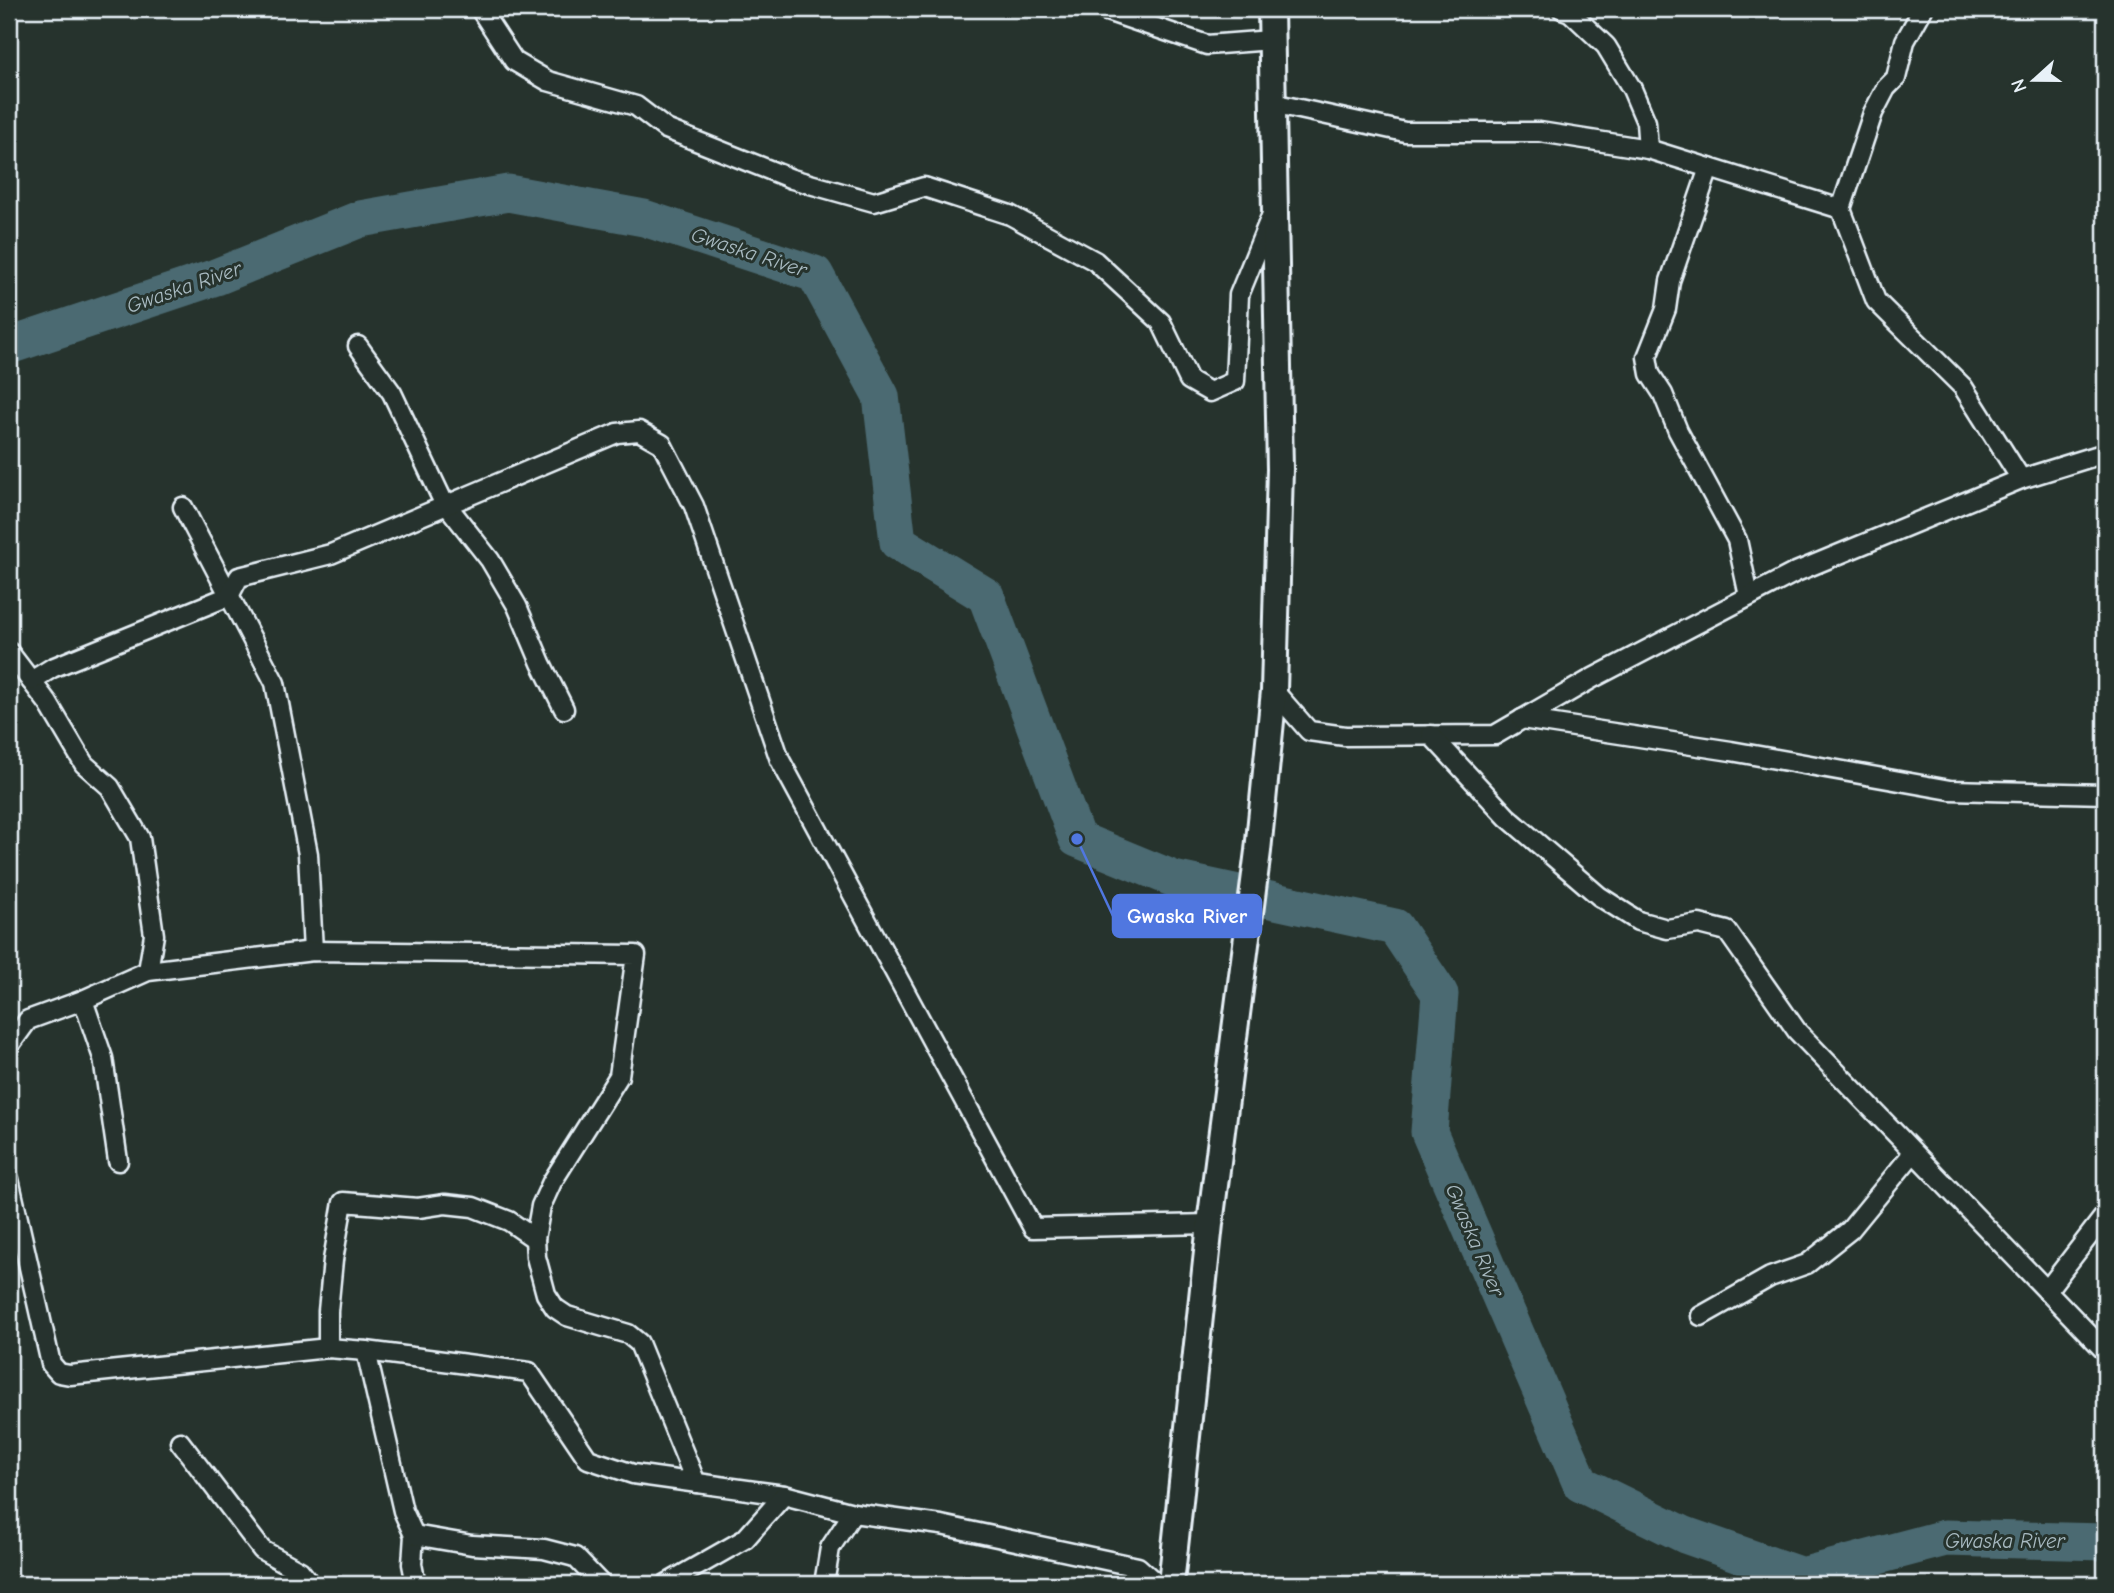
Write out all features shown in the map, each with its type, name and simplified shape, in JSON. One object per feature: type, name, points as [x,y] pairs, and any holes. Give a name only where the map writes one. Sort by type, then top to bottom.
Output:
[{"type":"main road","points":[[1171,1584],[1210,1224],[1258,851],[1274,691],[1280,469],[1271,9]]},
{"type":"street","points":[[480,9],[514,61],[548,81],[636,106],[666,129],[792,179],[874,202],[924,187],[1010,215],[1096,261],[1161,321],[1189,380],[1210,392],[1235,381],[1239,295],[1274,211]]},
{"type":"street","points":[[1101,9],[1207,45],[1271,40]]},
{"type":"street","points":[[1562,9],[1570,12],[1606,46],[1632,89],[1646,122],[1648,149]]},
{"type":"street","points":[[1923,9],[1905,41],[1896,78],[1886,88],[1873,113],[1841,209],[1875,301],[1963,387],[2021,479]]},
{"type":"street","points":[[1272,103],[1405,132],[1540,132],[1648,149],[1841,209]]},
{"type":"street","points":[[1709,168],[1670,281],[1666,309],[1647,357],[1650,374],[1663,394],[1678,432],[1737,540],[1749,596]]},
{"type":"street","points":[[358,346],[392,393],[442,499],[490,560],[517,606],[564,709]]},
{"type":"street","points":[[31,681],[52,668],[229,596],[239,577],[331,554],[617,433],[639,431],[662,444],[694,506],[780,760],[1034,1227],[1210,1224]]},
{"type":"street","points":[[1274,691],[1309,731],[1345,736],[1494,735],[1593,678],[1796,572],[2021,479],[2105,453]]},
{"type":"street","points":[[183,507],[275,683],[308,854],[313,951]]},
{"type":"street","points":[[9,652],[48,703],[83,764],[110,787],[140,838],[154,935],[148,971]]},
{"type":"street","points":[[1522,719],[1731,751],[1950,790],[2105,794]]},
{"type":"street","points":[[1432,735],[1507,817],[1599,896],[1638,921],[1667,929],[1699,925],[1727,931],[1797,1031],[2105,1351]]},
{"type":"street","points":[[11,1039],[28,1020],[83,1000],[148,971],[313,951],[636,955],[619,1076],[552,1182],[541,1206],[534,1239],[536,1257],[546,1294],[555,1307],[567,1316],[628,1334],[639,1343],[696,1483]]},
{"type":"street","points":[[83,1000],[103,1058],[118,1161]]},
{"type":"street","points":[[1701,1315],[1770,1277],[1807,1264],[1850,1230],[1913,1153]]},
{"type":"street","points":[[9,1179],[51,1364],[59,1373],[70,1375],[328,1348],[530,1371],[587,1459],[633,1474],[784,1495],[853,1513],[941,1525],[1138,1567],[1157,1584]]},
{"type":"street","points":[[328,1348],[328,1311],[338,1222],[343,1202],[418,1208],[445,1204],[473,1207],[509,1221],[534,1239]]},
{"type":"street","points":[[2048,1289],[2105,1215]]},
{"type":"street","points":[[366,1351],[403,1511],[414,1535],[412,1564],[416,1584]]},
{"type":"street","points":[[180,1442],[262,1550],[300,1571],[310,1584]]},
{"type":"street","points":[[666,1584],[745,1539],[784,1495]]},
{"type":"street","points":[[824,1584],[830,1548],[853,1513]]},
{"type":"street","points":[[414,1535],[472,1545],[544,1549],[575,1557],[601,1584]]},
{"type":"waterway","name":"Gwaska River","points":[[9,346],[216,277],[360,219],[508,193],[644,218],[815,274],[881,396],[898,542],[986,596],[1077,839],[1174,879],[1395,927],[1440,994],[1429,1132],[1581,1484],[1685,1535],[1802,1576],[1945,1538],[2105,1542]]},
{"type":"place","name":"Gwaska River","points":[[1077,839]]}]
